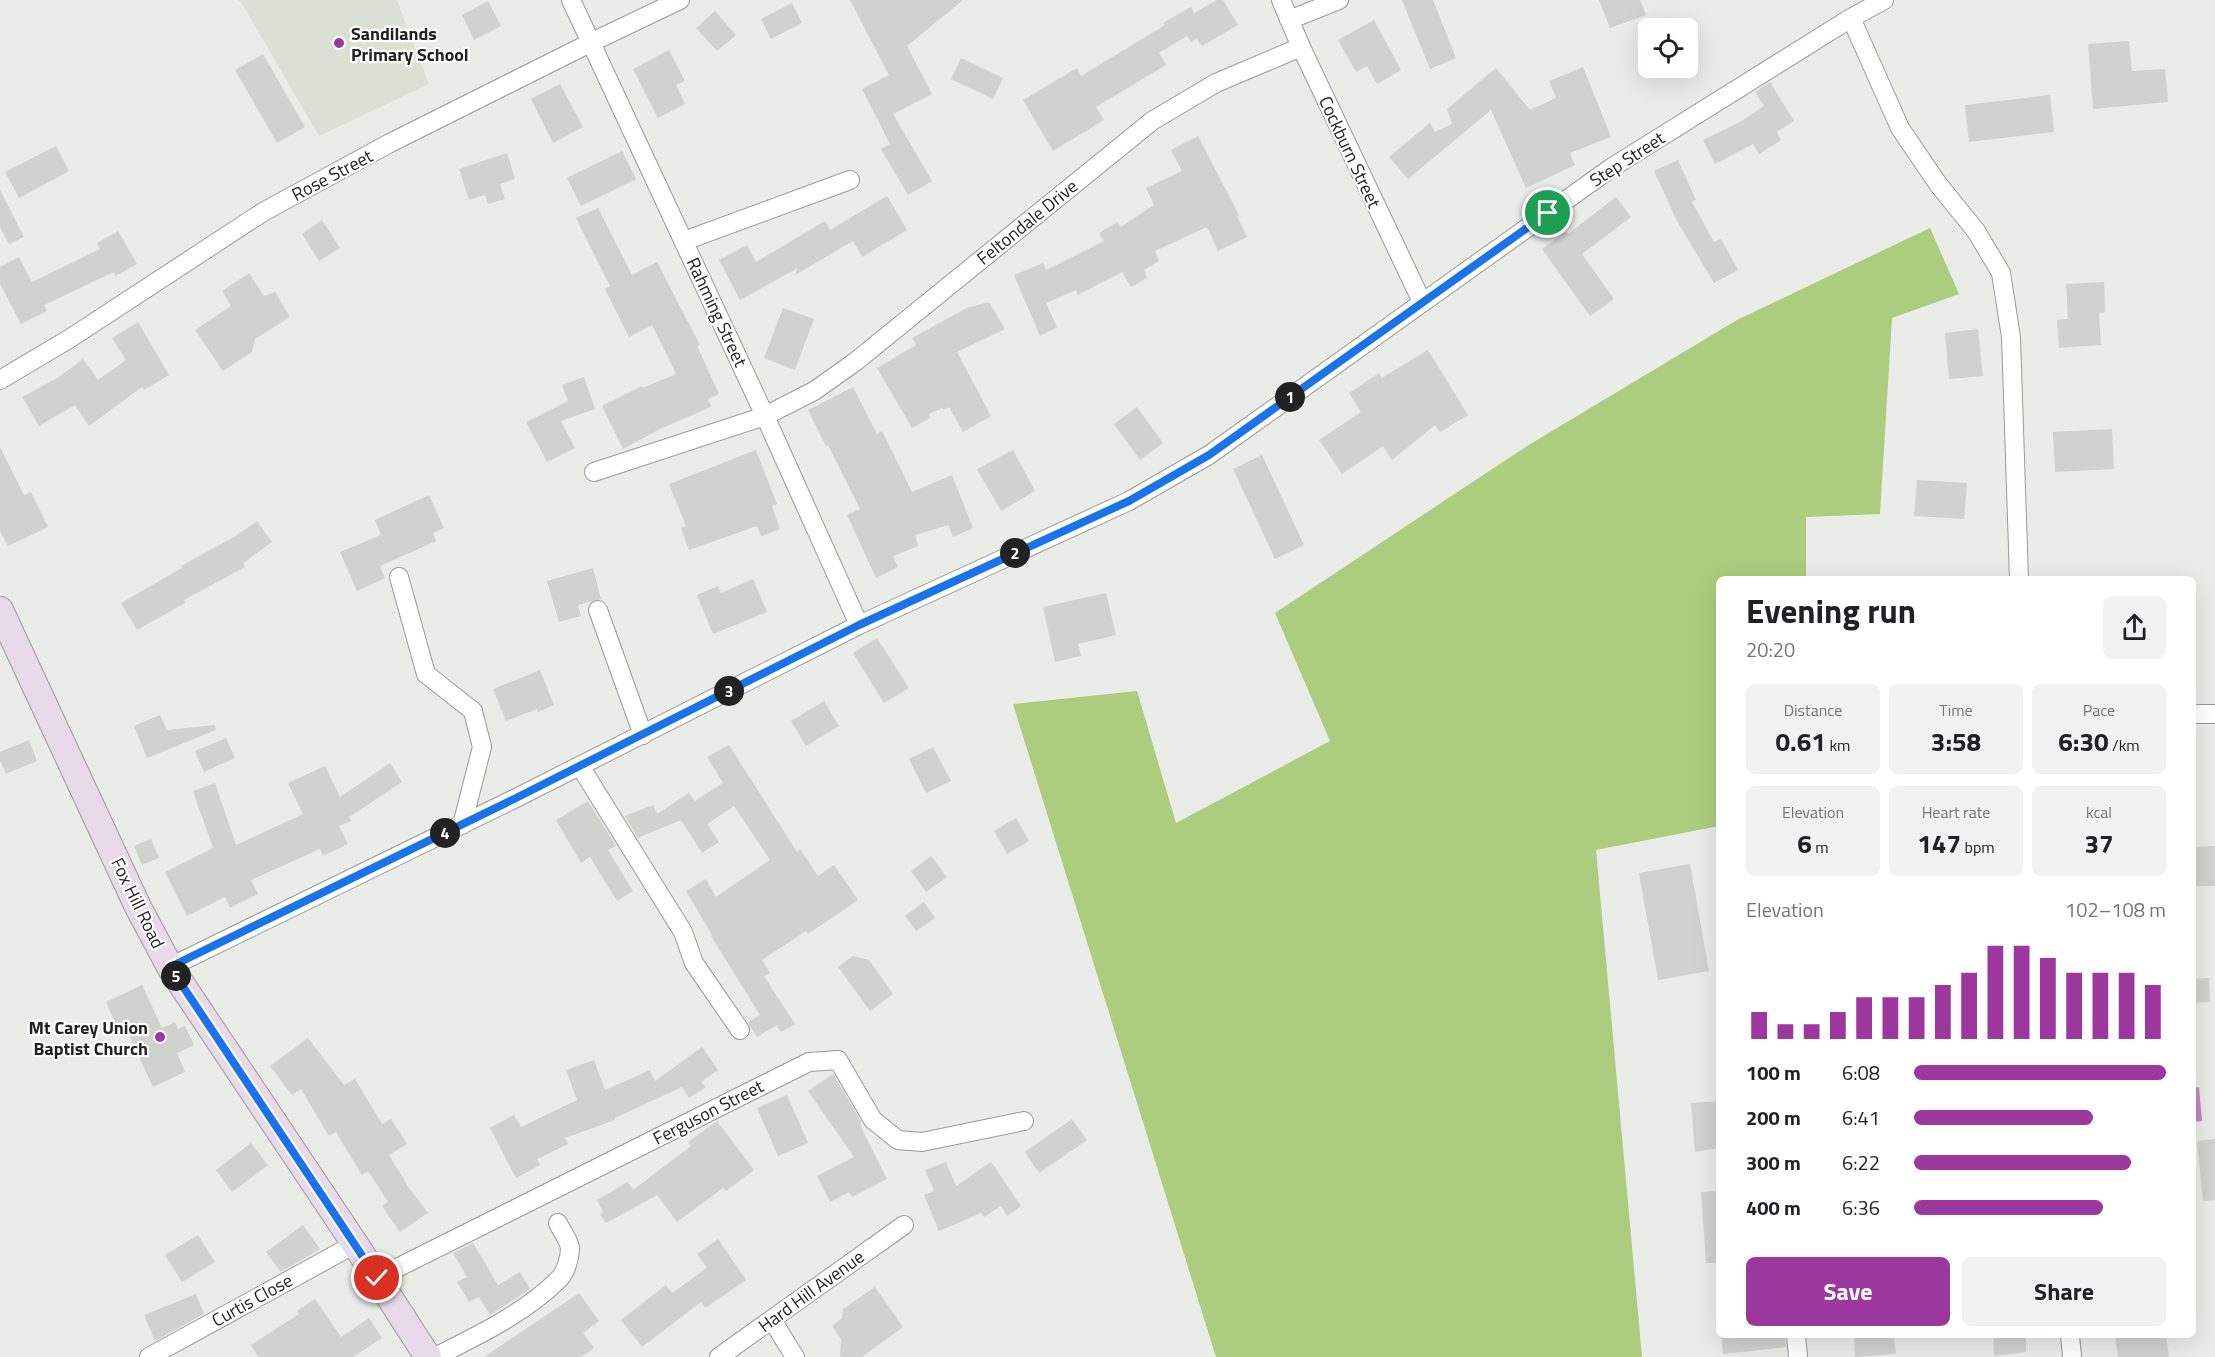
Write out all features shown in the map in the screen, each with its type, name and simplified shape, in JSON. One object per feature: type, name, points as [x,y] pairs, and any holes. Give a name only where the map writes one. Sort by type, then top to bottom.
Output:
[{"type":"main road","name":"Fox Hill Road","points":[[0,610],[138,907],[170,967],[428,1357]]},
{"type":"street","name":"Rahming Street","points":[[571,0],[765,416],[859,625]]},
{"type":"street","name":"Rose Street","points":[[0,380],[69,339],[263,212],[390,143],[680,0]]},
{"type":"street","name":"Cockburn Street","points":[[1281,0],[1422,302]]},
{"type":"street","points":[[1289,20],[1339,0]]},
{"type":"street","name":"Step Street","points":[[170,967],[462,825],[859,625],[1129,501],[1209,455],[1611,168],[1851,18],[1884,0]]},
{"type":"street","points":[[1851,18],[1900,128],[1938,184],[1976,231],[2001,273],[2011,337],[2019,576]]},
{"type":"street","name":"Feltondale Drive","points":[[594,472],[765,416],[814,391],[855,362],[1152,121],[1216,83],[1301,47]]},
{"type":"street","points":[[684,241],[850,180]]},
{"type":"street","points":[[399,577],[426,674],[474,711],[482,747],[462,825]]},
{"type":"street","points":[[598,610],[643,735]]},
{"type":"street","points":[[2196,714],[2215,714]]},
{"type":"street","points":[[580,766],[683,932],[694,963],[740,1030]]},
{"type":"street","name":"Ferguson Street","points":[[377,1278],[809,1062],[838,1060],[873,1120],[898,1140],[922,1142],[1024,1121]]},
{"type":"street","points":[[435,1357],[488,1330],[561,1277],[567,1266],[570,1246],[558,1223]]},
{"type":"street","name":"Hard Hill Avenue","points":[[719,1357],[904,1225]]},
{"type":"street","name":"Curtis Close","points":[[149,1357],[355,1244]]},
{"type":"street","points":[[772,1320],[795,1357]]},
{"type":"street","points":[[1796,1338],[1798,1357]]},
{"type":"street","points":[[2070,1338],[2072,1357]]},
{"type":"shaded area","name":"Sandilands Primary School","points":[[238,0],[397,0],[429,84],[319,136]]},
{"type":"shaded area","points":[[2199,1087],[2202,1121],[2196,1122],[2196,1088]]},
{"type":"green space","points":[[1930,228],[1959,294],[1892,318],[1880,514],[1806,517],[1806,576],[1716,576],[1716,827],[1596,850],[1642,1357],[1216,1357],[1013,704],[1137,691],[1176,823],[1330,741],[1275,613],[1527,446],[1737,320]]},
{"type":"building","points":[[850,0],[963,0],[907,46],[932,94],[893,114],[932,181],[908,195],[881,149],[890,144],[862,89],[889,75]]},
{"type":"building","points":[[1217,0],[1223,0],[1238,25],[1202,46],[1197,39],[1191,42],[1187,36],[1159,53],[1166,65],[1096,107],[1104,120],[1053,151],[1023,100],[1077,68],[1081,76],[1191,7],[1194,13]]},
{"type":"building","points":[[1402,0],[1433,0],[1456,58],[1430,69]]},
{"type":"building","points":[[1599,0],[1640,0],[1646,15],[1610,28]]},
{"type":"building","points":[[488,1],[501,26],[474,40],[462,15]]},
{"type":"building","points":[[792,3],[802,23],[771,39],[761,19]]},
{"type":"building","points":[[715,11],[736,35],[717,51],[696,28]]},
{"type":"building","points":[[1374,20],[1401,70],[1377,84],[1367,66],[1356,72],[1338,40]]},
{"type":"building","points":[[2129,41],[2132,71],[2165,69],[2168,102],[2093,109],[2088,44]]},
{"type":"building","points":[[669,50],[685,81],[676,85],[685,104],[658,118],[633,69]]},
{"type":"building","points":[[263,54],[305,127],[277,143],[235,70]]},
{"type":"building","points":[[961,58],[1003,78],[993,99],[951,79]]},
{"type":"building","points":[[1583,67],[1611,137],[1570,153],[1575,165],[1526,188],[1491,110],[1408,179],[1389,157],[1430,123],[1435,132],[1452,124],[1447,109],[1496,68],[1530,110],[1556,98],[1549,81]]},
{"type":"building","points":[[1770,82],[1794,121],[1777,132],[1781,140],[1759,154],[1753,144],[1715,164],[1703,140],[1740,122],[1764,106],[1755,92]]},
{"type":"building","points":[[560,84],[583,127],[553,143],[531,99]]},
{"type":"building","points":[[2050,95],[2054,132],[1969,142],[1965,105]]},
{"type":"building","points":[[1198,136],[1239,215],[1237,216],[1247,237],[1218,251],[1207,227],[1155,251],[1159,261],[1144,270],[1147,278],[1131,287],[1122,272],[1078,295],[1076,290],[1046,303],[1057,327],[1040,336],[1014,275],[1043,263],[1046,270],[1104,241],[1099,233],[1117,222],[1121,227],[1154,205],[1146,188],[1182,171],[1171,150]]},
{"type":"building","points":[[56,146],[69,171],[19,198],[5,172]]},
{"type":"building","points":[[622,151],[636,179],[581,206],[567,178]]},
{"type":"building","points":[[507,153],[515,179],[500,184],[505,199],[488,204],[485,195],[469,200],[459,169]]},
{"type":"building","points":[[1678,160],[1696,200],[1692,202],[1714,242],[1721,239],[1738,270],[1714,283],[1677,221],[1654,171]]},
{"type":"building","points":[[0,190],[24,237],[9,244],[0,227]]},
{"type":"building","points":[[887,196],[907,230],[862,257],[853,241],[795,275],[798,268],[740,300],[719,260],[747,245],[756,262],[825,221],[830,230]]},
{"type":"building","points":[[1616,197],[1631,217],[1582,254],[1614,299],[1590,316],[1542,249],[1566,232],[1568,234]]},
{"type":"building","points":[[598,208],[632,275],[657,262],[700,345],[697,346],[719,394],[708,399],[711,407],[662,428],[623,449],[602,406],[642,386],[643,388],[676,374],[652,325],[629,337],[605,289],[610,286],[576,218]]},
{"type":"building","points":[[322,220],[340,248],[319,261],[302,234]]},
{"type":"building","points":[[118,231],[137,264],[115,276],[114,272],[44,305],[47,311],[21,324],[0,284],[0,267],[19,257],[32,282],[100,249],[97,243]]},
{"type":"building","points":[[249,273],[264,296],[275,292],[290,317],[255,339],[252,352],[223,371],[195,330],[231,306],[222,291]]},
{"type":"building","points":[[2104,282],[2105,312],[2099,313],[2101,345],[2059,348],[2057,320],[2068,319],[2066,284]]},
{"type":"building","points":[[989,302],[1005,329],[957,352],[991,416],[963,432],[949,407],[944,410],[942,408],[929,414],[930,418],[912,428],[877,368],[916,345],[912,338],[967,308]]},
{"type":"building","points":[[783,308],[814,319],[795,370],[764,358]]},
{"type":"building","points":[[138,322],[169,375],[144,390],[142,387],[89,426],[75,405],[39,426],[22,397],[59,377],[83,359],[98,380],[126,360],[112,338]]},
{"type":"building","points":[[1978,329],[1983,376],[1949,379],[1945,333]]},
{"type":"building","points":[[1428,350],[1468,415],[1440,432],[1435,425],[1392,460],[1383,446],[1342,474],[1319,440],[1361,412],[1349,393],[1379,373],[1382,378]]},
{"type":"building","points":[[584,377],[595,409],[561,421],[575,448],[547,462],[526,422],[568,401],[562,385]]},
{"type":"building","points":[[853,387],[877,434],[882,431],[912,492],[952,475],[973,528],[953,537],[948,525],[915,535],[918,546],[893,556],[898,567],[876,578],[847,515],[860,509],[808,410]]},
{"type":"building","points":[[1137,407],[1163,443],[1140,460],[1114,424]]},
{"type":"building","points":[[2112,429],[2114,469],[2055,472],[2053,432]]},
{"type":"building","points":[[0,447],[24,495],[31,492],[48,527],[8,546],[0,531]]},
{"type":"building","points":[[756,450],[777,504],[772,506],[780,529],[761,536],[757,526],[689,550],[681,528],[686,526],[669,484]]},
{"type":"building","points":[[1013,450],[1035,491],[1001,511],[977,469]]},
{"type":"building","points":[[1262,455],[1304,545],[1275,559],[1233,469]]},
{"type":"building","points":[[1917,480],[1967,483],[1964,519],[1914,516]]},
{"type":"building","points":[[429,495],[444,528],[433,533],[436,541],[380,566],[385,578],[357,591],[340,552],[381,535],[375,520]]},
{"type":"building","points":[[257,521],[272,542],[243,563],[245,567],[184,600],[185,603],[137,630],[121,603],[234,537]]},
{"type":"building","points":[[593,568],[601,599],[578,605],[581,616],[559,622],[547,581]]},
{"type":"building","points":[[753,579],[767,612],[713,634],[697,595],[718,586],[721,593]]},
{"type":"building","points":[[1106,593],[1116,635],[1078,644],[1081,656],[1055,662],[1043,607]]},
{"type":"building","points":[[877,638],[909,688],[884,703],[853,653]]},
{"type":"building","points":[[540,670],[554,705],[506,721],[493,689]]},
{"type":"building","points":[[824,701],[839,726],[806,746],[791,721]]},
{"type":"building","points":[[160,715],[167,730],[215,725],[216,730],[147,758],[134,726]]},
{"type":"building","points":[[226,738],[235,758],[204,772],[195,751]]},
{"type":"building","points":[[29,740],[37,761],[6,774],[0,760],[0,752]]},
{"type":"building","points":[[729,745],[797,852],[800,849],[818,876],[834,865],[858,900],[808,934],[806,931],[762,960],[770,973],[764,976],[795,1024],[781,1032],[777,1025],[757,1037],[748,1022],[760,1015],[686,891],[706,879],[716,897],[770,860],[734,806],[707,824],[719,842],[702,853],[681,820],[638,838],[625,816],[653,805],[657,814],[689,793],[695,801],[723,783],[707,757]]},
{"type":"building","points":[[933,747],[951,781],[926,793],[909,759]]},
{"type":"building","points":[[390,763],[402,782],[349,817],[351,821],[339,826],[348,844],[323,856],[320,849],[251,880],[258,894],[230,908],[225,897],[187,916],[165,872],[213,848],[193,791],[215,783],[236,845],[303,814],[288,783],[325,766],[340,797]]},
{"type":"building","points":[[588,801],[616,846],[608,850],[633,891],[617,901],[590,857],[581,863],[556,820]]},
{"type":"building","points":[[1016,818],[1029,841],[1007,854],[994,831]]},
{"type":"building","points":[[151,839],[159,858],[142,865],[134,846]]},
{"type":"building","points":[[2215,846],[2215,886],[2196,886],[2196,847]]},
{"type":"building","points":[[931,856],[947,877],[926,892],[911,871]]},
{"type":"building","points":[[1690,864],[1709,971],[1658,980],[1639,873]]},
{"type":"building","points":[[924,902],[935,918],[916,931],[905,916]]},
{"type":"building","points":[[853,956],[869,960],[893,994],[870,1011],[838,967]]},
{"type":"building","points":[[2209,978],[2210,1002],[2196,1003],[2196,979]]},
{"type":"building","name":"Mt Carey Union Baptist Church","points":[[142,985],[162,1028],[175,1022],[178,1029],[185,1026],[194,1045],[177,1053],[185,1072],[153,1087],[124,1024],[117,1027],[106,1002]]},
{"type":"building","points":[[308,1038],[344,1085],[355,1079],[382,1124],[391,1119],[407,1144],[389,1155],[409,1188],[428,1213],[400,1232],[382,1206],[388,1202],[368,1171],[362,1175],[336,1132],[329,1136],[301,1089],[292,1095],[270,1066]]},
{"type":"building","points":[[702,1047],[718,1070],[701,1082],[706,1087],[689,1098],[682,1087],[615,1120],[565,1138],[568,1144],[537,1159],[540,1165],[516,1178],[490,1128],[514,1115],[521,1127],[577,1100],[566,1070],[594,1060],[605,1090],[650,1070],[655,1081]]},
{"type":"building","points":[[833,1074],[862,1123],[860,1125],[887,1179],[852,1197],[849,1192],[830,1202],[817,1176],[854,1157],[808,1091]]},
{"type":"building","points":[[787,1095],[808,1143],[778,1156],[757,1108]]},
{"type":"building","points":[[1716,1101],[1716,1148],[1695,1152],[1691,1103]]},
{"type":"building","points":[[1072,1119],[1087,1140],[1039,1173],[1025,1152]]},
{"type":"building","points":[[717,1121],[754,1170],[726,1191],[723,1188],[677,1222],[657,1195],[606,1223],[600,1215],[603,1212],[597,1200],[628,1182],[633,1190],[691,1146],[688,1142]]},
{"type":"building","points":[[2215,1139],[2215,1200],[2203,1201],[2197,1141]]},
{"type":"building","points":[[251,1143],[268,1165],[232,1192],[216,1170]]},
{"type":"building","points":[[946,1162],[956,1186],[991,1162],[1021,1206],[1007,1216],[1001,1206],[984,1217],[981,1213],[939,1231],[924,1195],[934,1191],[925,1170]]},
{"type":"building","points":[[1716,1191],[1716,1263],[1706,1263],[1701,1192]]},
{"type":"building","points":[[303,1225],[320,1249],[281,1272],[266,1252]]},
{"type":"building","points":[[198,1235],[215,1262],[182,1282],[165,1255]]},
{"type":"building","points":[[718,1239],[746,1280],[705,1308],[701,1302],[642,1347],[621,1320],[666,1285],[672,1293],[707,1268],[697,1254]]},
{"type":"building","points":[[473,1243],[498,1285],[520,1272],[530,1289],[490,1315],[479,1297],[469,1302],[457,1282],[467,1277],[453,1253]]},
{"type":"building","points":[[875,1287],[903,1327],[862,1357],[840,1357],[841,1339],[832,1326],[842,1318],[843,1309]]},
{"type":"building","points":[[579,1293],[599,1321],[583,1333],[594,1348],[581,1357],[484,1357]]},
{"type":"building","points":[[196,1294],[204,1314],[155,1341],[144,1315]]},
{"type":"building","points":[[315,1299],[341,1337],[369,1318],[382,1338],[353,1357],[258,1357],[251,1345],[299,1314],[297,1311]]},
{"type":"building","points":[[1721,1338],[1785,1338],[1786,1347],[1723,1354]]},
{"type":"building","points":[[1854,1338],[1894,1338],[1896,1354],[1855,1357]]},
{"type":"building","points":[[1993,1338],[2026,1338],[2026,1352],[1994,1356]]},
{"type":"building","points":[[2115,1338],[2166,1338],[2169,1357],[2118,1357]]},
{"type":"place","name":"Sandilands Primary School","points":[[339,43]]},
{"type":"place","name":"Mt Carey Union Baptist Church","points":[[160,1037]]},
{"type":"route","points":[[377,1278],[170,967],[516,798],[859,625],[1129,501],[1209,455],[1548,213]]}]
